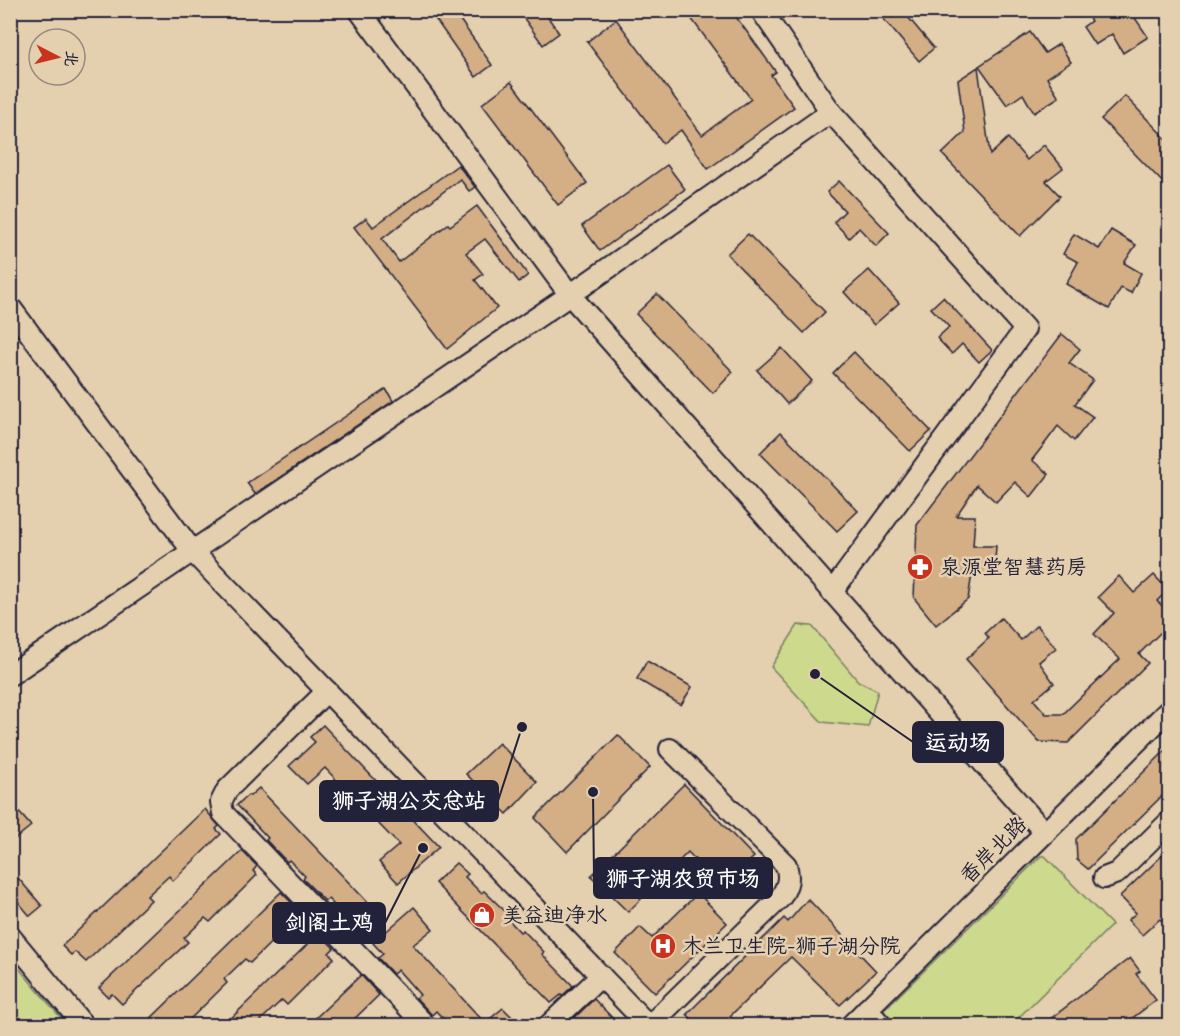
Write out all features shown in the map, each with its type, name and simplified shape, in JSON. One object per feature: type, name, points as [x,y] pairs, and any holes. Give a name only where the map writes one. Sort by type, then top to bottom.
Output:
[{"type":"street","points":[[359,10],[570,295],[1045,833]]},
{"type":"street","points":[[760,10],[831,112],[1024,329],[832,592]]},
{"type":"street","points":[[10,675],[570,295],[831,112]]},
{"type":"street","points":[[10,308],[193,552],[649,1026],[781,897],[788,886],[789,874],[786,865],[670,749]]},
{"type":"street","points":[[327,691],[227,790],[221,802],[223,813],[426,1026]]},
{"type":"street","name":"香岸北路","points":[[850,1026],[1170,709]]},
{"type":"street","points":[[1104,878],[1117,873],[1170,821]]},
{"type":"street","points":[[10,936],[84,1026]]},
{"type":"street","points":[[548,1026],[601,976]]},
{"type":"street","points":[[867,1009],[882,1026]]},
{"type":"green space","points":[[798,625],[812,626],[858,681],[878,691],[868,727],[822,722],[771,667]]},
{"type":"green space","points":[[1041,856],[1045,856],[1112,925],[1011,1025],[891,1025],[882,1016],[883,1011]]},
{"type":"green space","points":[[11,959],[67,1025],[11,1025]]},
{"type":"building","points":[[429,10],[453,10],[492,65],[476,77]]},
{"type":"building","points":[[518,10],[543,10],[559,33],[543,45]]},
{"type":"building","points":[[685,10],[731,10],[776,72],[771,75],[794,107],[708,169],[681,130],[663,143],[587,42],[616,19],[702,135],[751,99]]},
{"type":"building","points":[[876,10],[902,10],[934,48],[919,61]]},
{"type":"building","points":[[1084,10],[1146,10],[1135,18],[1148,37],[1123,53],[1112,34],[1095,45],[1083,27],[1091,21]]},
{"type":"building","points":[[1030,32],[1045,53],[1059,44],[1071,62],[1047,78],[1059,97],[1034,113],[1023,94],[1007,105],[979,66]]},
{"type":"building","points":[[978,67],[990,155],[1008,138],[1027,160],[1044,145],[1063,168],[1046,181],[1060,196],[1020,236],[942,154],[965,132],[958,80]]},
{"type":"building","points":[[511,82],[587,183],[558,205],[482,104]]},
{"type":"building","points":[[1125,96],[1170,143],[1170,190],[1101,119]]},
{"type":"building","points":[[458,165],[475,187],[469,191],[460,179],[382,239],[399,262],[448,224],[450,226],[477,206],[528,275],[519,282],[485,239],[466,253],[483,274],[475,280],[497,308],[447,349],[354,227],[366,218],[373,227]]},
{"type":"building","points":[[667,165],[685,189],[600,251],[582,226]]},
{"type":"building","points":[[839,181],[889,233],[876,246],[859,228],[849,238],[834,222],[845,211],[827,192]]},
{"type":"building","points":[[1111,230],[1136,245],[1124,263],[1141,273],[1131,293],[1121,288],[1109,309],[1066,284],[1078,262],[1063,254],[1074,234],[1099,249]]},
{"type":"building","points":[[748,234],[825,312],[804,333],[727,254]]},
{"type":"building","points":[[869,270],[899,303],[874,325],[844,292]]},
{"type":"building","points":[[657,294],[733,372],[713,393],[636,314]]},
{"type":"building","points":[[943,297],[992,350],[979,362],[962,344],[952,354],[937,338],[949,327],[931,308]]},
{"type":"building","points":[[1062,334],[1080,349],[1069,363],[1093,380],[1075,404],[1093,417],[1074,441],[1058,426],[1032,460],[1049,474],[1031,497],[1015,482],[996,502],[977,485],[956,516],[975,516],[973,546],[996,546],[994,576],[972,574],[968,599],[936,625],[914,598],[917,525]]},
{"type":"building","points":[[782,348],[812,381],[787,404],[757,370]]},
{"type":"building","points":[[854,352],[931,431],[910,451],[833,373]]},
{"type":"building","points":[[386,389],[393,401],[255,494],[247,483]]},
{"type":"building","points":[[781,432],[858,511],[837,531],[760,453]]},
{"type":"building","points":[[1154,575],[1168,590],[1157,601],[1170,613],[1170,623],[1139,654],[1148,663],[1068,743],[1039,742],[966,659],[989,638],[985,633],[1001,618],[1021,640],[1037,625],[1056,648],[1039,662],[1054,683],[1034,700],[1046,714],[1063,714],[1120,659],[1094,634],[1114,613],[1098,597],[1119,576],[1134,593]]},
{"type":"building","points":[[647,661],[692,687],[681,705],[637,679]]},
{"type":"building","points":[[323,725],[439,847],[398,883],[379,862],[399,845],[325,768],[307,784],[289,766],[315,742],[310,737]]},
{"type":"building","points":[[618,735],[650,767],[567,852],[535,818]]},
{"type":"building","points":[[499,743],[537,782],[507,814],[466,774]]},
{"type":"building","points":[[1170,746],[1170,788],[1088,869],[1077,860],[1076,839]]},
{"type":"building","points":[[684,784],[754,857],[730,879],[722,870],[713,878],[688,852],[628,912],[591,876]]},
{"type":"building","points":[[259,788],[374,909],[353,929],[341,918],[344,915],[328,899],[325,901],[303,879],[305,876],[289,860],[287,862],[237,805]]},
{"type":"building","points":[[10,802],[31,826],[10,843]]},
{"type":"building","points":[[205,809],[219,826],[216,829],[221,834],[173,881],[169,876],[147,896],[151,900],[86,962],[75,952],[71,955],[62,946]]},
{"type":"building","points":[[1170,848],[1170,929],[1160,919],[1142,935],[1128,920],[1136,913],[1120,896]]},
{"type":"building","points":[[242,851],[257,866],[253,871],[257,875],[210,922],[205,918],[184,938],[188,942],[122,1004],[112,994],[108,997],[99,988]]},
{"type":"building","points":[[456,863],[468,874],[465,877],[507,913],[505,916],[520,932],[523,930],[544,952],[542,954],[573,986],[562,996],[551,1003],[435,883]]},
{"type":"building","points":[[18,878],[42,906],[30,916],[10,892],[10,885]]},
{"type":"building","points":[[281,892],[296,907],[292,912],[297,917],[250,963],[245,959],[224,979],[227,983],[183,1026],[143,1026]]},
{"type":"building","name":"木兰卫生院-狮子湖分院","points":[[698,893],[727,923],[655,993],[615,953],[640,927],[652,938]]},
{"type":"building","points":[[808,899],[876,971],[840,1005],[791,957],[730,1016],[739,1026],[698,1026],[687,1014],[784,918],[788,922]]},
{"type":"building","points":[[414,907],[433,929],[413,945],[485,1023],[503,1008],[521,1026],[450,1026],[436,1011],[432,1015],[416,998],[420,995],[398,970],[393,974],[378,958],[383,954],[373,943]]},
{"type":"building","points":[[319,933],[334,948],[329,953],[334,958],[287,1005],[282,1000],[261,1020],[266,1026],[223,1026]]},
{"type":"building","points":[[1130,958],[1140,971],[1136,974],[1156,1000],[1122,1026],[1041,1026]]},
{"type":"building","points":[[361,975],[379,995],[347,1026],[307,1026]]},
{"type":"building","points":[[594,999],[620,1026],[566,1026]]},
{"type":"place","name":"泉源堂智慧药房","points":[[920,567]]},
{"type":"place","name":"运动场","points":[[815,674]]},
{"type":"place","name":"狮子湖公交总站","points":[[522,727]]},
{"type":"place","name":"狮子湖农贸市场","points":[[593,792]]},
{"type":"place","name":"剑阁土鸡","points":[[423,848]]},
{"type":"place","name":"美益迪净水","points":[[482,915]]},
{"type":"place","name":"木兰卫生院-狮子湖分院","points":[[663,946]]}]
